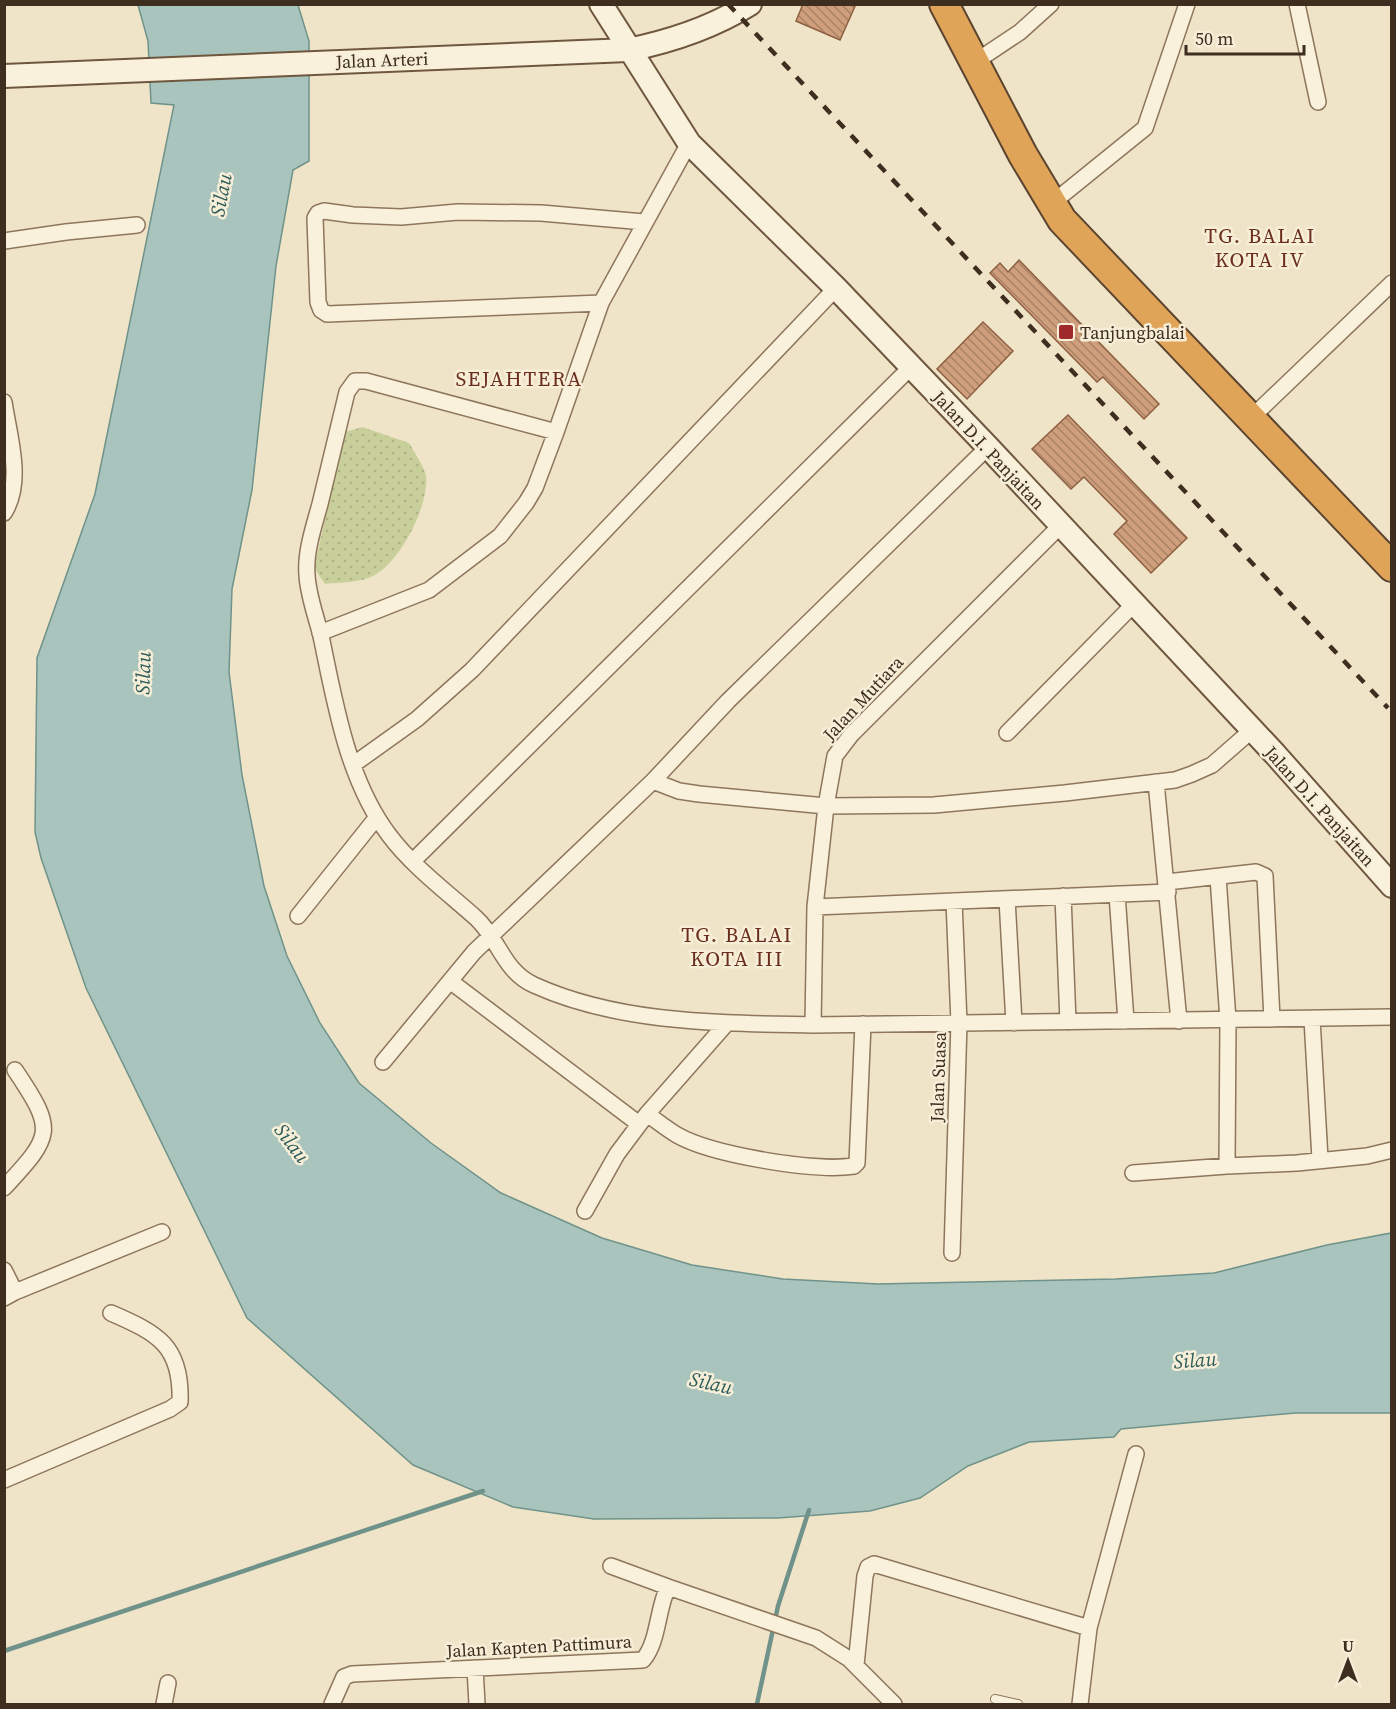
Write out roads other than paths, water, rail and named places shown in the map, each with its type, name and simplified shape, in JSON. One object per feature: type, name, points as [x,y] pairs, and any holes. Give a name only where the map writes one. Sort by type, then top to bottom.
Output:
[{"type":"highway","points":[[944,4],[1051,204],[1062,220],[1249,420],[1392,567]]},
{"type":"main road","name":"Jalan D.I. Panjaitan","points":[[601,4],[689,143],[836,288],[988,447],[1252,730],[1392,886]]},
{"type":"main road","name":"Jalan Arteri","points":[[7,76],[628,50],[679,38],[712,26],[749,5]]},
{"type":"street","points":[[975,62],[1020,32],[1051,4]]},
{"type":"street","points":[[1051,204],[1145,128],[1187,4]]},
{"type":"street","points":[[1297,4],[1318,102]]},
{"type":"street","points":[[320,633],[429,590],[500,536],[535,488],[601,303],[689,143]]},
{"type":"street","points":[[601,303],[327,314],[321,310],[318,302],[315,218],[318,213],[324,211],[401,217],[458,212],[541,213],[644,222]]},
{"type":"street","points":[[4,241],[137,225]]},
{"type":"street","points":[[1249,420],[1392,283]]},
{"type":"street","points":[[354,764],[417,719],[472,670],[836,288]]},
{"type":"street","points":[[413,861],[911,367]]},
{"type":"street","points":[[556,432],[366,381],[355,381],[350,385],[308,556],[306,575],[335,705],[354,764],[377,817],[390,836],[413,861],[494,936],[502,957],[510,969],[533,985],[573,1000],[613,1010],[727,1023],[813,1025],[1392,1017]]},
{"type":"street","points":[[4,402],[8,457],[15,476],[9,507],[4,513]]},
{"type":"street","points":[[383,1062],[474,952],[494,936],[653,780],[736,693],[988,447]]},
{"type":"street","name":"Jalan Mutiara","points":[[813,1025],[815,907],[831,768],[840,746],[1060,525]]},
{"type":"street","points":[[1007,733],[1135,603]]},
{"type":"street","points":[[653,780],[680,791],[699,794],[826,806],[995,801],[1175,780],[1212,765],[1252,730]]},
{"type":"street","points":[[1156,782],[1179,1020]]},
{"type":"street","points":[[298,916],[377,817]]},
{"type":"street","points":[[815,907],[1117,894],[1256,872],[1265,876],[1272,1019]]},
{"type":"street","points":[[1218,877],[1228,1020],[1227,1166]]},
{"type":"street","points":[[1117,894],[1126,1021]]},
{"type":"street","points":[[1063,896],[1068,1022]]},
{"type":"street","points":[[1007,899],[1014,1023]]},
{"type":"street","name":"Jalan Suasa","points":[[952,1253],[959,1023],[954,901]]},
{"type":"street","points":[[450,981],[643,1119],[677,1136],[783,1165],[854,1166],[857,1163],[863,1024]]},
{"type":"street","points":[[1312,1019],[1320,1159]]},
{"type":"street","points":[[585,1210],[617,1154],[643,1119],[727,1023]]},
{"type":"street","points":[[4,1188],[39,1149],[43,1134],[44,1120],[39,1104],[15,1070]]},
{"type":"street","points":[[1133,1173],[1367,1155],[1392,1150]]},
{"type":"street","points":[[4,1270],[10,1295],[162,1232]]},
{"type":"street","points":[[4,1480],[170,1409],[180,1402],[180,1389],[170,1348],[160,1337],[111,1313]]},
{"type":"street","points":[[1080,1704],[1089,1628],[1136,1454]]},
{"type":"street","points":[[856,1665],[865,1576],[868,1567],[874,1564],[1089,1628]]},
{"type":"street","points":[[611,1566],[816,1638],[856,1665],[894,1704]]},
{"type":"street","name":"Jalan Kapten Pattimura","points":[[332,1704],[344,1677],[352,1674],[643,1660],[649,1653],[659,1608],[668,1587]]},
{"type":"street","points":[[475,1668],[477,1704]]},
{"type":"street","points":[[164,1704],[168,1683]]},
{"type":"lane","points":[[995,1699],[1018,1704]]},
{"type":"water","name":"Silau","points":[[138,5],[298,5],[309,41],[309,161],[293,170],[276,266],[252,490],[232,589],[229,672],[242,775],[264,886],[287,956],[320,1023],[359,1083],[431,1143],[501,1193],[602,1238],[692,1265],[783,1279],[878,1284],[1116,1279],[1214,1273],[1327,1245],[1391,1233],[1391,1413],[1295,1413],[1121,1429],[1114,1437],[1029,1442],[968,1466],[920,1498],[870,1511],[778,1518],[594,1519],[513,1507],[413,1465],[247,1318],[86,988],[41,858],[35,832],[37,658],[95,494],[174,105],[151,103],[148,41]]},
{"type":"waterway","points":[[4,1651],[483,1491]]},
{"type":"waterway","points":[[757,1704],[778,1606],[809,1510]]},
{"type":"railway","points":[[728,4],[1388,708]]},
{"type":"place","name":"Tanjungbalai","points":[[1066,332]]},
{"type":"district","name":"TG. BALAI KOTA IV","points":[[1260,247]]},
{"type":"district","name":"SEJAHTERA","points":[[519,378]]},
{"type":"district","name":"TG. BALAI KOTA III","points":[[737,946]]}]
